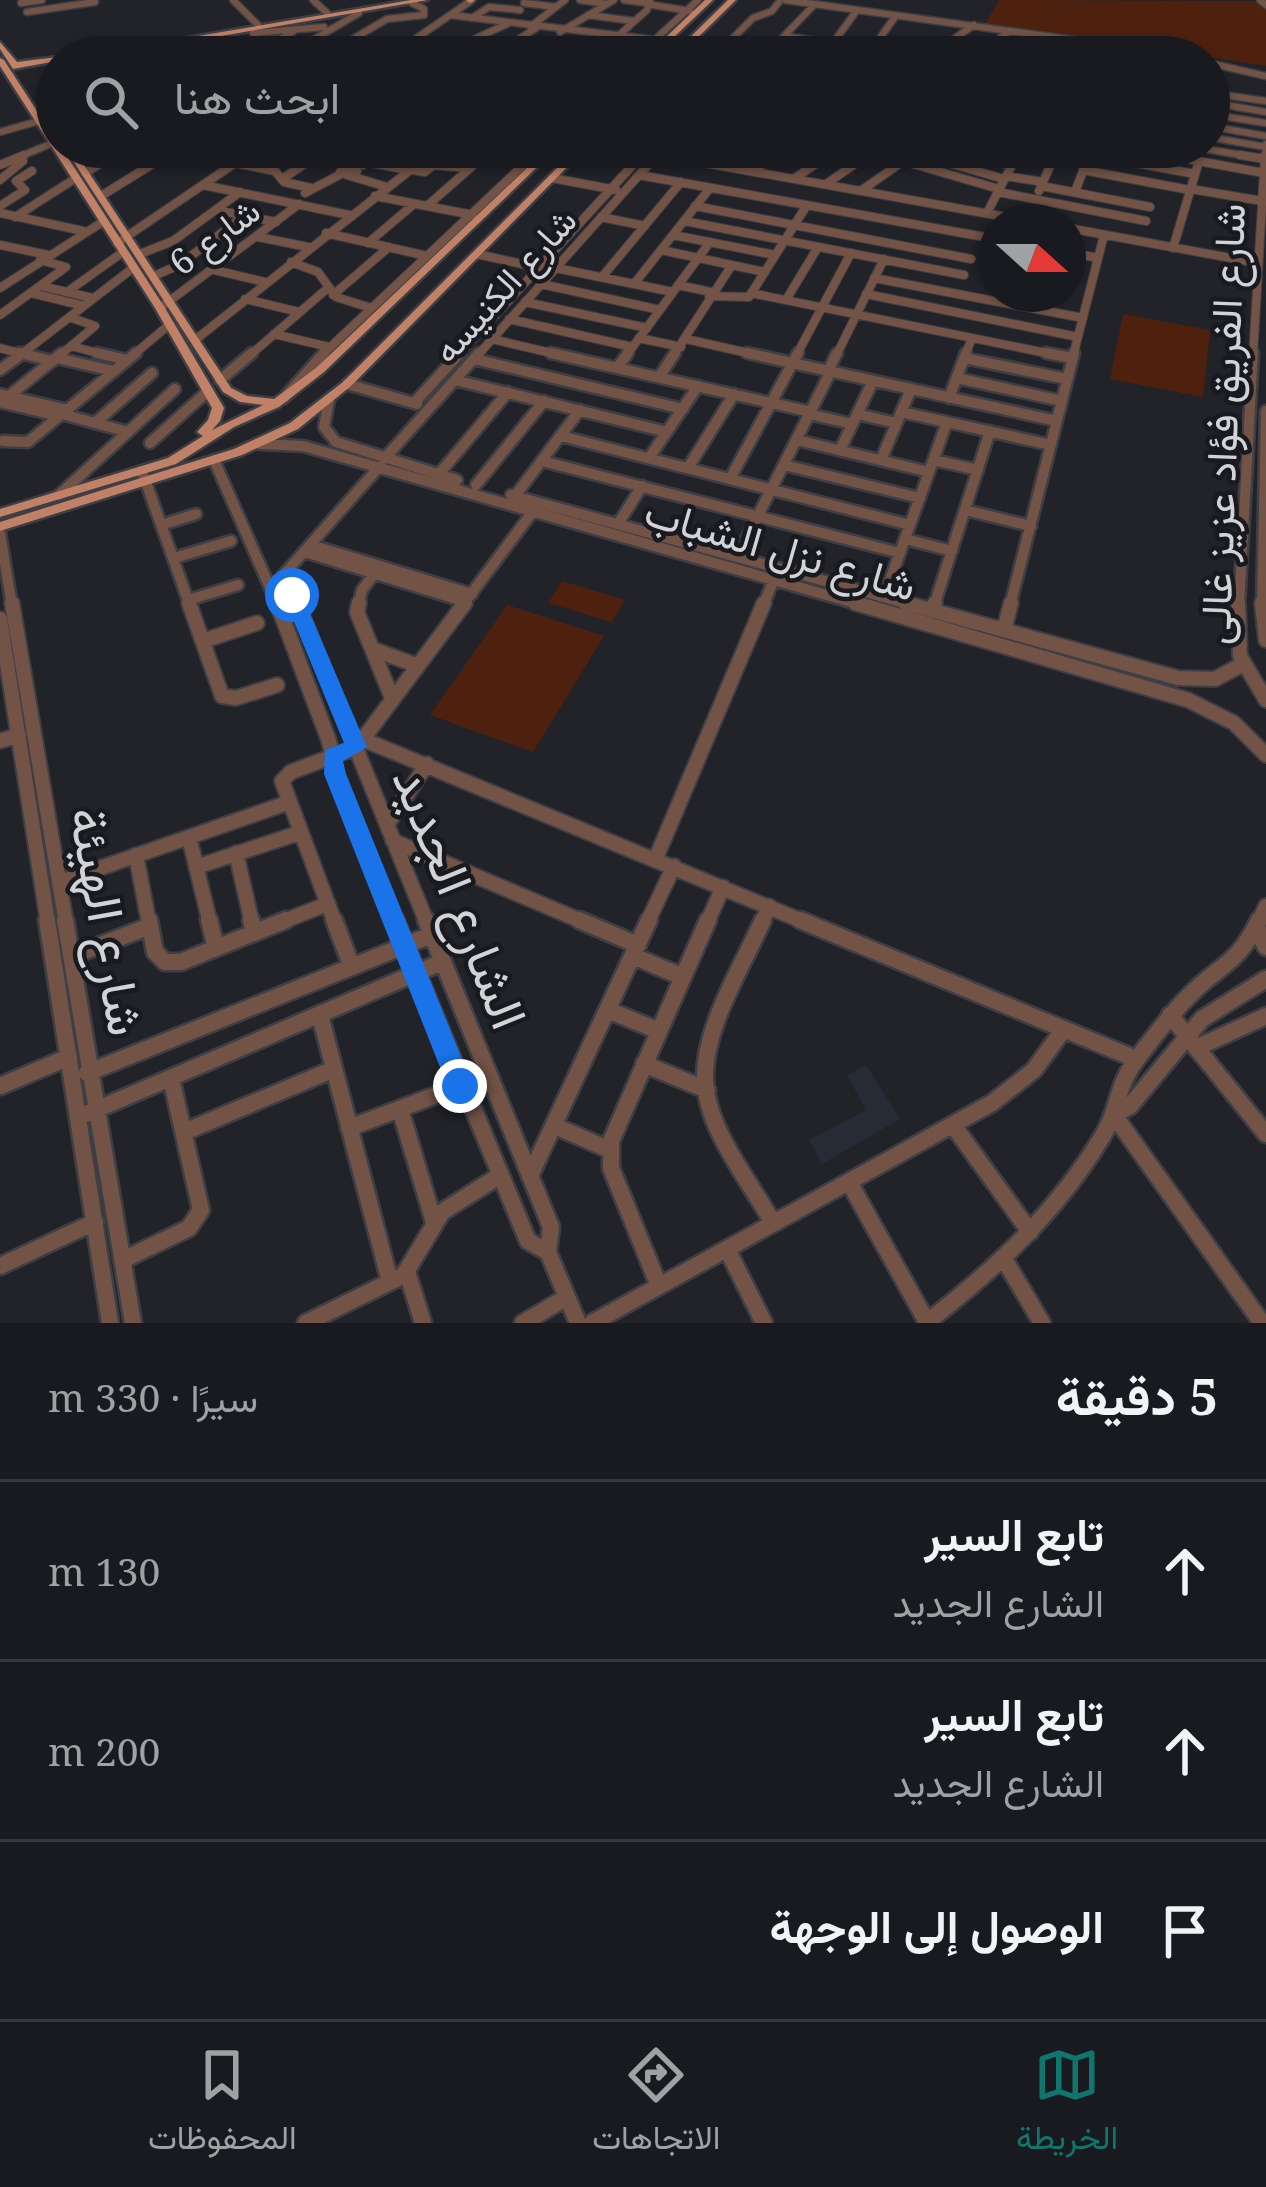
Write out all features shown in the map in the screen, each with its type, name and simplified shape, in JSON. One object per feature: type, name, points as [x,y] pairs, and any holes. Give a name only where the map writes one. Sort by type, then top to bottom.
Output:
[{"type":"main road","points":[[344,15],[369,0]]},
{"type":"main road","points":[[222,36],[327,13],[344,15],[424,0]]},
{"type":"main road","points":[[665,36],[709,0]]},
{"type":"main road","points":[[695,36],[732,0]]},
{"type":"main road","points":[[216,36],[359,13],[384,4]]},
{"type":"main road","points":[[0,44],[36,116]]},
{"type":"main road","points":[[8,67],[36,113]]},
{"type":"main road","points":[[75,168],[101,196],[133,268],[195,340],[231,394],[244,399],[282,399]]},
{"type":"main road","points":[[78,168],[104,221],[140,254],[154,276],[170,324],[218,407],[214,422],[163,464]]},
{"type":"main road","points":[[0,530],[143,476],[282,399],[364,328],[376,310],[526,168]]},
{"type":"main road","points":[[0,513],[214,460],[260,444],[347,384],[563,168]]},
{"type":"main road","points":[[376,310],[393,322],[411,320]]},
{"type":"main road","points":[[364,328],[385,327],[395,336]]},
{"type":"main road","points":[[221,429],[232,442],[260,444]]},
{"type":"street","points":[[42,0],[21,2],[28,16],[95,3]]},
{"type":"street","points":[[233,0],[255,29]]},
{"type":"street","points":[[313,0],[327,13]]},
{"type":"street","points":[[420,36],[470,0]]},
{"type":"street","points":[[524,36],[565,0]]},
{"type":"street","points":[[580,0],[611,2]]},
{"type":"street","points":[[624,0],[692,11],[698,0]]},
{"type":"street","points":[[735,36],[776,0],[1040,36]]},
{"type":"street","points":[[409,1],[425,10],[420,18]]},
{"type":"street","points":[[563,36],[587,14],[611,2]]},
{"type":"street","points":[[450,15],[615,36],[648,3]]},
{"type":"street","points":[[490,35],[522,4]]},
{"type":"street","points":[[785,36],[815,4]]},
{"type":"street","points":[[472,18],[489,7],[556,7]]},
{"type":"street","points":[[853,10],[1041,36]]},
{"type":"street","points":[[837,36],[853,10]]},
{"type":"street","points":[[587,14],[634,22]]},
{"type":"street","points":[[316,36],[344,15]]},
{"type":"street","points":[[881,36],[895,17]]},
{"type":"street","points":[[358,36],[387,19],[442,21]]},
{"type":"street","points":[[284,36],[308,20],[324,27]]},
{"type":"street","points":[[960,36],[974,26]]},
{"type":"street","points":[[1003,36],[1010,31]]},
{"type":"street","points":[[490,35],[496,36]]},
{"type":"street","points":[[1230,62],[1265,64]]},
{"type":"street","points":[[1230,66],[1266,76]]},
{"type":"street","points":[[1230,98],[1266,101]]},
{"type":"street","points":[[1230,101],[1266,112]]},
{"type":"street","points":[[1230,117],[1266,123]]},
{"type":"street","points":[[0,132],[36,122]]},
{"type":"street","points":[[1230,132],[1266,142]]},
{"type":"street","points":[[1230,139],[1266,142]]},
{"type":"street","name":"شارع الفريق فؤاد عزيز غالى","points":[[1266,142],[1258,263],[1261,306],[1238,589],[1243,664],[1266,700]]},
{"type":"street","points":[[0,180],[4,168],[36,149]]},
{"type":"street","points":[[1230,153],[1265,159]]},
{"type":"street","points":[[1230,167],[1264,173]]},
{"type":"street","points":[[4,168],[29,173],[17,181],[26,187],[0,210],[83,231]]},
{"type":"street","points":[[0,228],[92,168]]},
{"type":"street","points":[[101,196],[144,168]]},
{"type":"street","points":[[67,292],[122,240],[222,168]]},
{"type":"street","points":[[259,168],[311,188]]},
{"type":"street","points":[[282,179],[298,168]]},
{"type":"street","name":"شارع 6","points":[[166,305],[258,237],[311,188],[344,174],[345,168]]},
{"type":"street","points":[[406,168],[452,184]]},
{"type":"street","points":[[195,340],[349,214],[417,168]]},
{"type":"street","points":[[344,174],[414,203],[431,203],[470,168]]},
{"type":"street","points":[[414,403],[629,168]]},
{"type":"street","name":"شارع الكنيسه","points":[[272,591],[645,168]]},
{"type":"street","points":[[744,168],[978,211]]},
{"type":"street","points":[[795,178],[810,168]]},
{"type":"street","points":[[477,254],[740,301],[751,293],[820,183],[845,168]]},
{"type":"street","points":[[862,190],[892,168]]},
{"type":"street","points":[[924,168],[998,191],[1145,221]]},
{"type":"street","points":[[981,168],[1150,207]]},
{"type":"street","points":[[993,168],[1007,174]]},
{"type":"street","points":[[992,204],[1010,168]]},
{"type":"street","points":[[1035,199],[1048,168]]},
{"type":"street","points":[[1120,177],[1123,168]]},
{"type":"street","points":[[1166,168],[1195,173]]},
{"type":"street","points":[[1173,248],[1197,168]]},
{"type":"street","points":[[1075,192],[1083,170],[1262,201]]},
{"type":"street","points":[[122,240],[215,173]]},
{"type":"street","points":[[639,175],[978,235]]},
{"type":"street","points":[[552,178],[625,191]]},
{"type":"street","points":[[593,296],[623,251],[681,182]]},
{"type":"street","points":[[1139,242],[1157,184]]},
{"type":"street","points":[[203,185],[349,214]]},
{"type":"street","points":[[634,284],[710,188]]},
{"type":"street","points":[[382,191],[476,216]]},
{"type":"street","points":[[140,254],[167,244],[241,192]]},
{"type":"street","points":[[18,194],[43,200]]},
{"type":"street","points":[[1091,210],[1096,196]]},
{"type":"street","points":[[757,218],[770,198]]},
{"type":"street","points":[[368,243],[414,203]]},
{"type":"street","points":[[695,206],[971,259]]},
{"type":"street","points":[[216,210],[276,222]]},
{"type":"street","points":[[720,228],[730,213]]},
{"type":"street","points":[[154,276],[186,260],[244,216]]},
{"type":"street","points":[[282,399],[329,347],[376,310],[427,256],[476,216]]},
{"type":"street","points":[[601,217],[645,226]]},
{"type":"street","points":[[868,239],[880,218]]},
{"type":"street","points":[[0,288],[104,221]]},
{"type":"street","points":[[684,221],[964,274]]},
{"type":"street","points":[[1086,232],[1258,263]]},
{"type":"street","points":[[326,233],[427,256]]},
{"type":"street","points":[[736,247],[746,233]]},
{"type":"street","points":[[673,235],[776,255]]},
{"type":"street","points":[[1004,631],[1104,235]]},
{"type":"street","points":[[258,237],[308,247]]},
{"type":"street","points":[[617,368],[710,242]]},
{"type":"street","points":[[956,294],[978,243]]},
{"type":"street","points":[[0,245],[66,267],[0,315]]},
{"type":"street","points":[[220,380],[299,312],[388,247]]},
{"type":"street","points":[[786,300],[818,247]]},
{"type":"street","points":[[901,262],[908,247]]},
{"type":"street","points":[[202,248],[235,254]]},
{"type":"street","points":[[623,251],[699,258],[765,272]]},
{"type":"street","points":[[730,479],[851,253]]},
{"type":"street","points":[[1086,256],[1098,258]]},
{"type":"street","points":[[186,260],[266,282]]},
{"type":"street","points":[[737,557],[884,260]]},
{"type":"street","points":[[291,262],[314,269],[331,291],[376,310]]},
{"type":"street","points":[[659,377],[708,308],[710,294],[731,265]]},
{"type":"street","points":[[0,370],[133,268]]},
{"type":"street","points":[[874,278],[978,295]]},
{"type":"street","points":[[541,284],[660,310]]},
{"type":"street","points":[[41,286],[89,302]]},
{"type":"street","points":[[0,288],[89,302]]},
{"type":"street","points":[[933,308],[940,291]]},
{"type":"street","points":[[751,293],[1073,358]]},
{"type":"street","points":[[866,295],[1078,337]]},
{"type":"street","points":[[245,299],[299,312]]},
{"type":"street","points":[[525,302],[646,328]]},
{"type":"street","points":[[608,320],[621,302]]},
{"type":"street","points":[[1051,312],[1083,318]]},
{"type":"street","points":[[565,332],[580,314]]},
{"type":"street","points":[[3,397],[95,325],[69,317]]},
{"type":"street","points":[[509,319],[593,338],[683,343],[792,362],[1057,422]]},
{"type":"street","points":[[997,343],[1004,322]]},
{"type":"street","points":[[3,441],[25,444],[170,324]]},
{"type":"street","points":[[274,334],[329,347]]},
{"type":"street","points":[[578,358],[593,338]]},
{"type":"street","points":[[949,398],[972,338]]},
{"type":"street","points":[[492,339],[810,413],[947,422],[1051,445]]},
{"type":"street","points":[[71,346],[127,360]]},
{"type":"street","points":[[0,348],[55,359],[136,386]]},
{"type":"street","points":[[544,376],[561,355]]},
{"type":"street","points":[[964,358],[1067,379]]},
{"type":"street","points":[[474,359],[682,409]]},
{"type":"street","points":[[999,387],[1007,367]]},
{"type":"street","points":[[95,423],[152,373]]},
{"type":"street","points":[[957,378],[1062,401]]},
{"type":"street","points":[[455,380],[667,432]]},
{"type":"street","points":[[840,450],[873,381]]},
{"type":"street","points":[[347,384],[430,408]]},
{"type":"street","points":[[649,458],[698,386]]},
{"type":"street","points":[[59,495],[175,389]]},
{"type":"street","points":[[874,487],[910,389]]},
{"type":"street","points":[[150,443],[208,391]]},
{"type":"street","points":[[439,474],[508,392]]},
{"type":"street","points":[[597,415],[613,392]]},
{"type":"street","points":[[683,497],[734,394]]},
{"type":"street","points":[[3,397],[95,423],[164,430]]},
{"type":"street","name":"شارع نزل الشباب","points":[[329,400],[323,420],[330,438],[381,463],[534,510],[737,557],[1191,680],[1225,676],[1243,664]]},
{"type":"street","points":[[476,485],[544,401]]},
{"type":"street","points":[[515,496],[580,410]]},
{"type":"street","name":"شارع الفريق فؤاد عزيز غالى","points":[[1266,411],[1261,595],[1266,640]]},
{"type":"street","points":[[884,597],[947,422]]},
{"type":"street","points":[[932,611],[990,431]]},
{"type":"street","points":[[561,436],[910,525]]},
{"type":"street","points":[[796,440],[883,461],[978,470]]},
{"type":"street","name":"شارع نزل الشباب","points":[[260,444],[295,445],[439,474],[618,524],[773,578],[1200,704],[1245,730],[1266,755]]},
{"type":"street","points":[[615,479],[632,454]]},
{"type":"street","name":"الشارع الجديد","points":[[214,460],[272,591],[460,1086],[527,1240],[548,1252]]},
{"type":"street","points":[[542,460],[900,553]]},
{"type":"street","points":[[784,465],[920,498]]},
{"type":"street","points":[[143,476],[224,697],[236,698],[277,685]]},
{"type":"street","points":[[824,503],[835,477]]},
{"type":"street","points":[[618,524],[642,486]]},
{"type":"street","points":[[352,967],[281,785],[287,774],[359,743],[534,510]]},
{"type":"street","points":[[965,510],[1030,526]]},
{"type":"street","points":[[850,540],[861,513]]},
{"type":"street","points":[[161,525],[196,514]]},
{"type":"street","name":"شارع الهيئة","points":[[0,530],[69,1057],[110,1323]]},
{"type":"street","points":[[905,539],[952,551]]},
{"type":"street","points":[[173,558],[231,541]]},
{"type":"street","points":[[1241,546],[1262,553]]},
{"type":"street","points":[[308,548],[469,598]]},
{"type":"street","points":[[377,570],[357,604],[392,698]]},
{"type":"street","points":[[656,858],[773,578]]},
{"type":"street","points":[[188,600],[238,585]]},
{"type":"street","points":[[1238,589],[1261,595]]},
{"type":"street","name":"الشارع الجديد","points":[[272,591],[294,596],[359,743],[390,833],[550,1227],[548,1252],[578,1323]]},
{"type":"street","name":"شارع الهيئة","points":[[0,619],[19,735],[31,756]]},
{"type":"street","points":[[203,641],[257,622]]},
{"type":"street","points":[[1040,656],[1043,641]]},
{"type":"street","points":[[371,649],[416,665]]},
{"type":"street","points":[[0,741],[19,735]]},
{"type":"street","points":[[359,743],[427,764],[1136,1059]]},
{"type":"street","points":[[427,764],[390,833],[682,977]]},
{"type":"street","points":[[60,882],[287,803]]},
{"type":"street","name":"شارع الهيئة","points":[[39,810],[60,882],[133,1323]]},
{"type":"street","points":[[196,867],[299,832]]},
{"type":"street","points":[[189,837],[216,948]]},
{"type":"street","points":[[236,854],[254,933]]},
{"type":"street","points":[[136,855],[155,952],[164,962],[181,962],[327,904]]},
{"type":"street","points":[[530,1176],[674,866]]},
{"type":"street","points":[[658,1286],[614,1177],[610,1150],[723,886]]},
{"type":"street","points":[[769,906],[709,1054],[707,1090],[773,1223]]},
{"type":"street","points":[[1262,1323],[1114,1115],[1114,1093],[1170,1015],[1244,952],[1266,906]]},
{"type":"street","points":[[73,956],[150,926]]},
{"type":"street","points":[[1258,930],[1266,947]]},
{"type":"street","points":[[73,1079],[431,935]]},
{"type":"street","points":[[79,1117],[442,962]]},
{"type":"street","points":[[849,1182],[926,1323],[1030,1232],[1077,1174],[1114,1115],[1133,1102],[1184,1033],[1217,1003],[1266,979]]},
{"type":"street","points":[[608,1010],[658,1031]]},
{"type":"street","points":[[320,1015],[389,1282]]},
{"type":"street","points":[[1170,1015],[1266,1134]]},
{"type":"street","points":[[1196,1048],[1266,1016]]},
{"type":"street","points":[[592,1323],[953,1125],[1021,1082],[1064,1029]]},
{"type":"street","points":[[0,1086],[69,1057]]},
{"type":"street","points":[[644,1064],[707,1090]]},
{"type":"street","points":[[184,1132],[334,1069]]},
{"type":"street","points":[[123,1260],[183,1232],[198,1217],[201,1203],[171,1078]]},
{"type":"street","points":[[349,1128],[460,1086]]},
{"type":"street","points":[[400,1109],[434,1222]]},
{"type":"street","points":[[953,1125],[1030,1232]]},
{"type":"street","points":[[556,1126],[610,1150]]},
{"type":"street","points":[[306,1323],[407,1272],[434,1222],[448,1207],[499,1175]]},
{"type":"street","points":[[0,1265],[95,1222]]},
{"type":"street","points":[[728,1249],[764,1323]]},
{"type":"street","points":[[1004,1259],[1042,1323]]},
{"type":"street","points":[[407,1272],[423,1323]]},
{"type":"street","points":[[523,1323],[567,1297]]},
{"type":"shaded area","points":[[999,0],[1257,1],[1266,7],[1266,66],[1230,60],[1230,36],[1071,36],[986,23]]},
{"type":"shaded area","points":[[1123,314],[1210,330],[1203,397],[1110,379]]},
{"type":"shaded area","points":[[562,581],[625,600],[612,622],[548,603]]},
{"type":"shaded area","points":[[507,605],[604,636],[533,752],[430,715]]},
{"type":"shaded area","points":[[866,1065],[900,1119],[822,1164],[809,1140],[866,1110],[847,1075]]},
{"type":"route","points":[[292,595],[356,747],[332,756],[335,774],[460,1086]]}]
